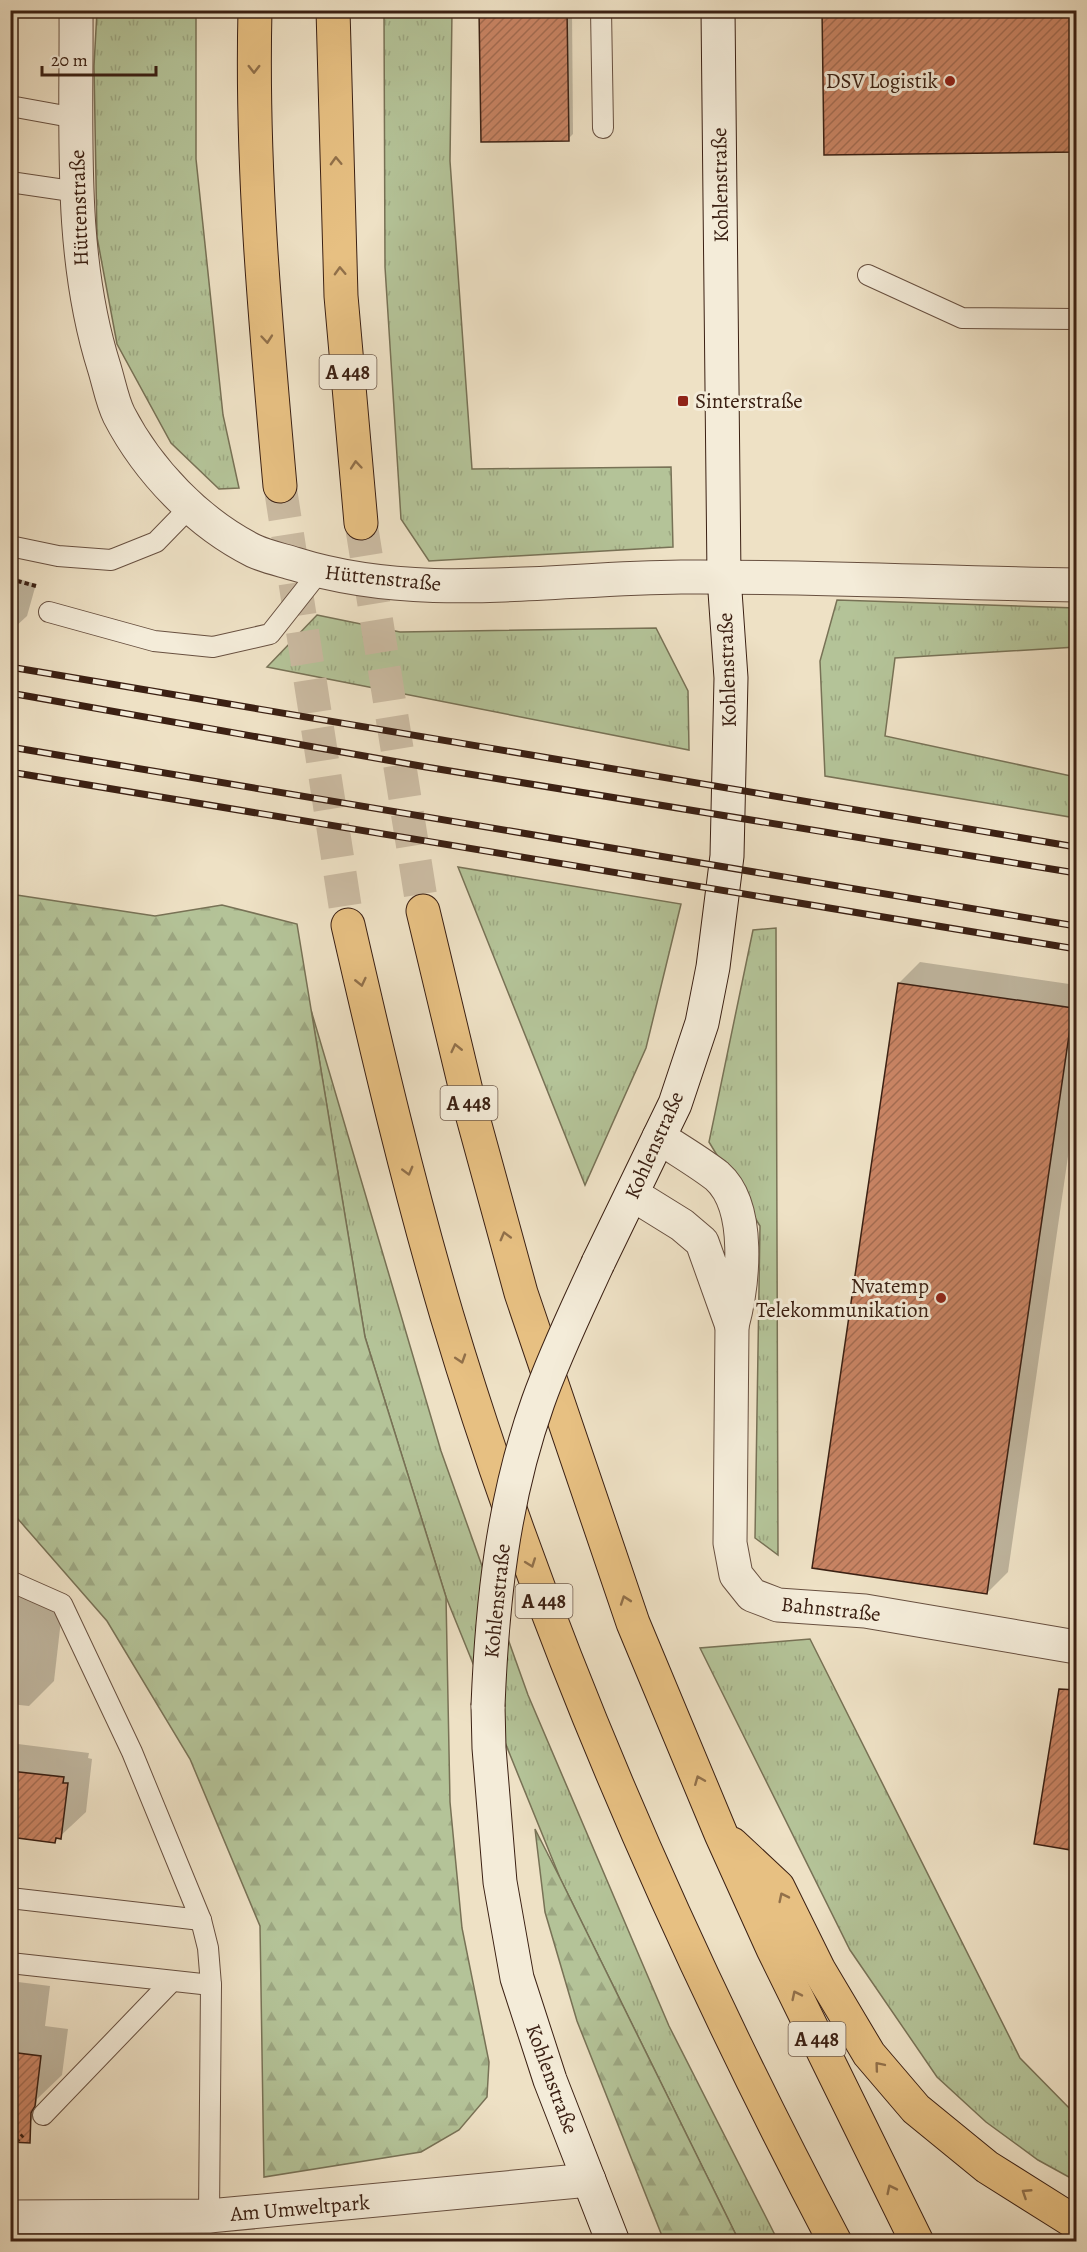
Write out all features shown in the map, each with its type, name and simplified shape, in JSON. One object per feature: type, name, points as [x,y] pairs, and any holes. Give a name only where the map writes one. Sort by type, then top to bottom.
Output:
[{"type":"highway","points":[[255,10],[254,68],[261,280],[280,486]]},
{"type":"highway","name":"A 448","points":[[333,10],[342,296],[361,523]]},
{"type":"highway","name":"A 448","points":[[423,911],[469,1103],[521,1293],[633,1623],[721,1834],[772,1948],[917,2241]]},
{"type":"highway","name":"A 448","points":[[348,925],[391,1111],[447,1316],[490,1449],[549,1615],[614,1778],[697,1967],[835,2241]]},
{"type":"highway","points":[[721,1834],[778,1887],[819,1970],[869,2054],[916,2109],[987,2167],[1077,2223]]},
{"type":"street","name":"Hüttenstraße","points":[[76,10],[76,118],[81,273],[96,342],[118,414],[155,470],[190,507],[224,533],[256,552],[319,572],[360,580],[426,586],[724,577]]},
{"type":"street","name":"Kohlenstraße","points":[[613,2241],[550,2080],[518,1978],[500,1882],[489,1748],[488,1706],[496,1587],[520,1460],[538,1403],[558,1353],[598,1263],[675,1104],[702,1023],[713,967],[727,856],[730,678],[724,577],[718,10]]},
{"type":"street","points":[[724,577],[1077,585]]},
{"type":"street","name":"Bahnstraße","points":[[659,1137],[718,1177],[734,1197],[741,1248],[740,1296],[732,1326],[730,1543],[736,1575],[752,1594],[778,1605],[865,1611],[1077,1647]]},
{"type":"street","name":"Bahnstraße","points":[[632,1194],[682,1225],[702,1242],[732,1326]]},
{"type":"street","name":"Am Umweltpark","points":[[10,2217],[209,2216],[589,2180]]},
{"type":"lane","points":[[601,10],[603,128]]},
{"type":"lane","points":[[10,106],[76,118]]},
{"type":"lane","points":[[10,182],[78,192]]},
{"type":"lane","points":[[868,275],[962,318],[1077,319]]},
{"type":"lane","points":[[10,546],[58,556],[111,560],[156,542],[190,507]]},
{"type":"lane","points":[[49,612],[154,641],[213,647],[270,634],[319,572]]},
{"type":"lane","points":[[10,1581],[62,1604],[132,1752],[201,1920],[208,1948],[211,1985],[209,2216]]},
{"type":"lane","points":[[10,1898],[201,1920]]},
{"type":"lane","points":[[10,1963],[171,1983],[211,1985]]},
{"type":"lane","points":[[43,2115],[171,1983]]},
{"type":"green space","points":[[97,11],[196,11],[196,159],[223,415],[239,488],[219,489],[171,443],[117,344],[97,237],[94,66]]},
{"type":"green space","points":[[384,11],[452,11],[450,161],[472,469],[671,467],[673,547],[429,561],[401,519],[385,267]]},
{"type":"green space","points":[[837,600],[1076,608],[1076,647],[895,658],[885,736],[1076,777],[1076,818],[825,776],[820,661]]},
{"type":"green space","points":[[317,615],[400,632],[656,628],[688,691],[689,750],[267,667]]},
{"type":"green space","points":[[458,867],[681,904],[646,1048],[585,1185]]},
{"type":"green space","points":[[10,894],[155,916],[222,905],[297,924],[365,1337],[446,1597],[450,1802],[462,1928],[489,2062],[487,2097],[459,2130],[421,2152],[264,2177],[260,1926],[190,1759],[107,1621],[11,1511]]},
{"type":"green space","points":[[776,928],[778,1555],[755,1538],[760,1226],[709,1142],[753,930]]},
{"type":"green space","points":[[311,1010],[441,1451],[528,1695],[669,2026],[778,2241],[739,2241],[560,1878],[446,1597],[365,1337]]},
{"type":"green space","points":[[810,1639],[1020,2058],[1076,2115],[1076,2181],[1038,2160],[986,2122],[937,2077],[850,1950],[700,1648]]},
{"type":"green space","points":[[535,1829],[739,2241],[664,2241],[577,2021],[545,1912]]},
{"type":"building","points":[[479,10],[567,10],[569,141],[481,142]]},
{"type":"building","name":"DSV Logistik","points":[[822,10],[1077,10],[1077,152],[824,155]]},
{"type":"building","name":"Nvatemp Telekommunikation","points":[[898,983],[1073,1008],[987,1594],[812,1568]]},
{"type":"building","points":[[1059,1689],[1077,1690],[1077,1851],[1034,1844]]},
{"type":"building","points":[[10,1771],[64,1777],[63,1783],[68,1783],[61,1839],[56,1838],[55,1843],[10,1837]]},
{"type":"building","points":[[10,2052],[41,2056],[35,2106],[31,2113],[30,2143],[10,2142]]},
{"type":"tunnel","points":[[280,486],[348,925]]},
{"type":"tunnel","points":[[361,523],[423,911]]},
{"type":"railway","points":[[10,667],[1076,847]]},
{"type":"railway","points":[[10,693],[426,767],[1076,873]]},
{"type":"railway","points":[[10,747],[1076,926]]},
{"type":"railway","points":[[10,772],[1076,949]]},
{"type":"place","name":"DSV Logistik","points":[[950,81]]},
{"type":"place","name":"Sinterstraße","points":[[683,401]]},
{"type":"place","name":"Nvatemp Telekommunikation","points":[[941,1298]]}]
